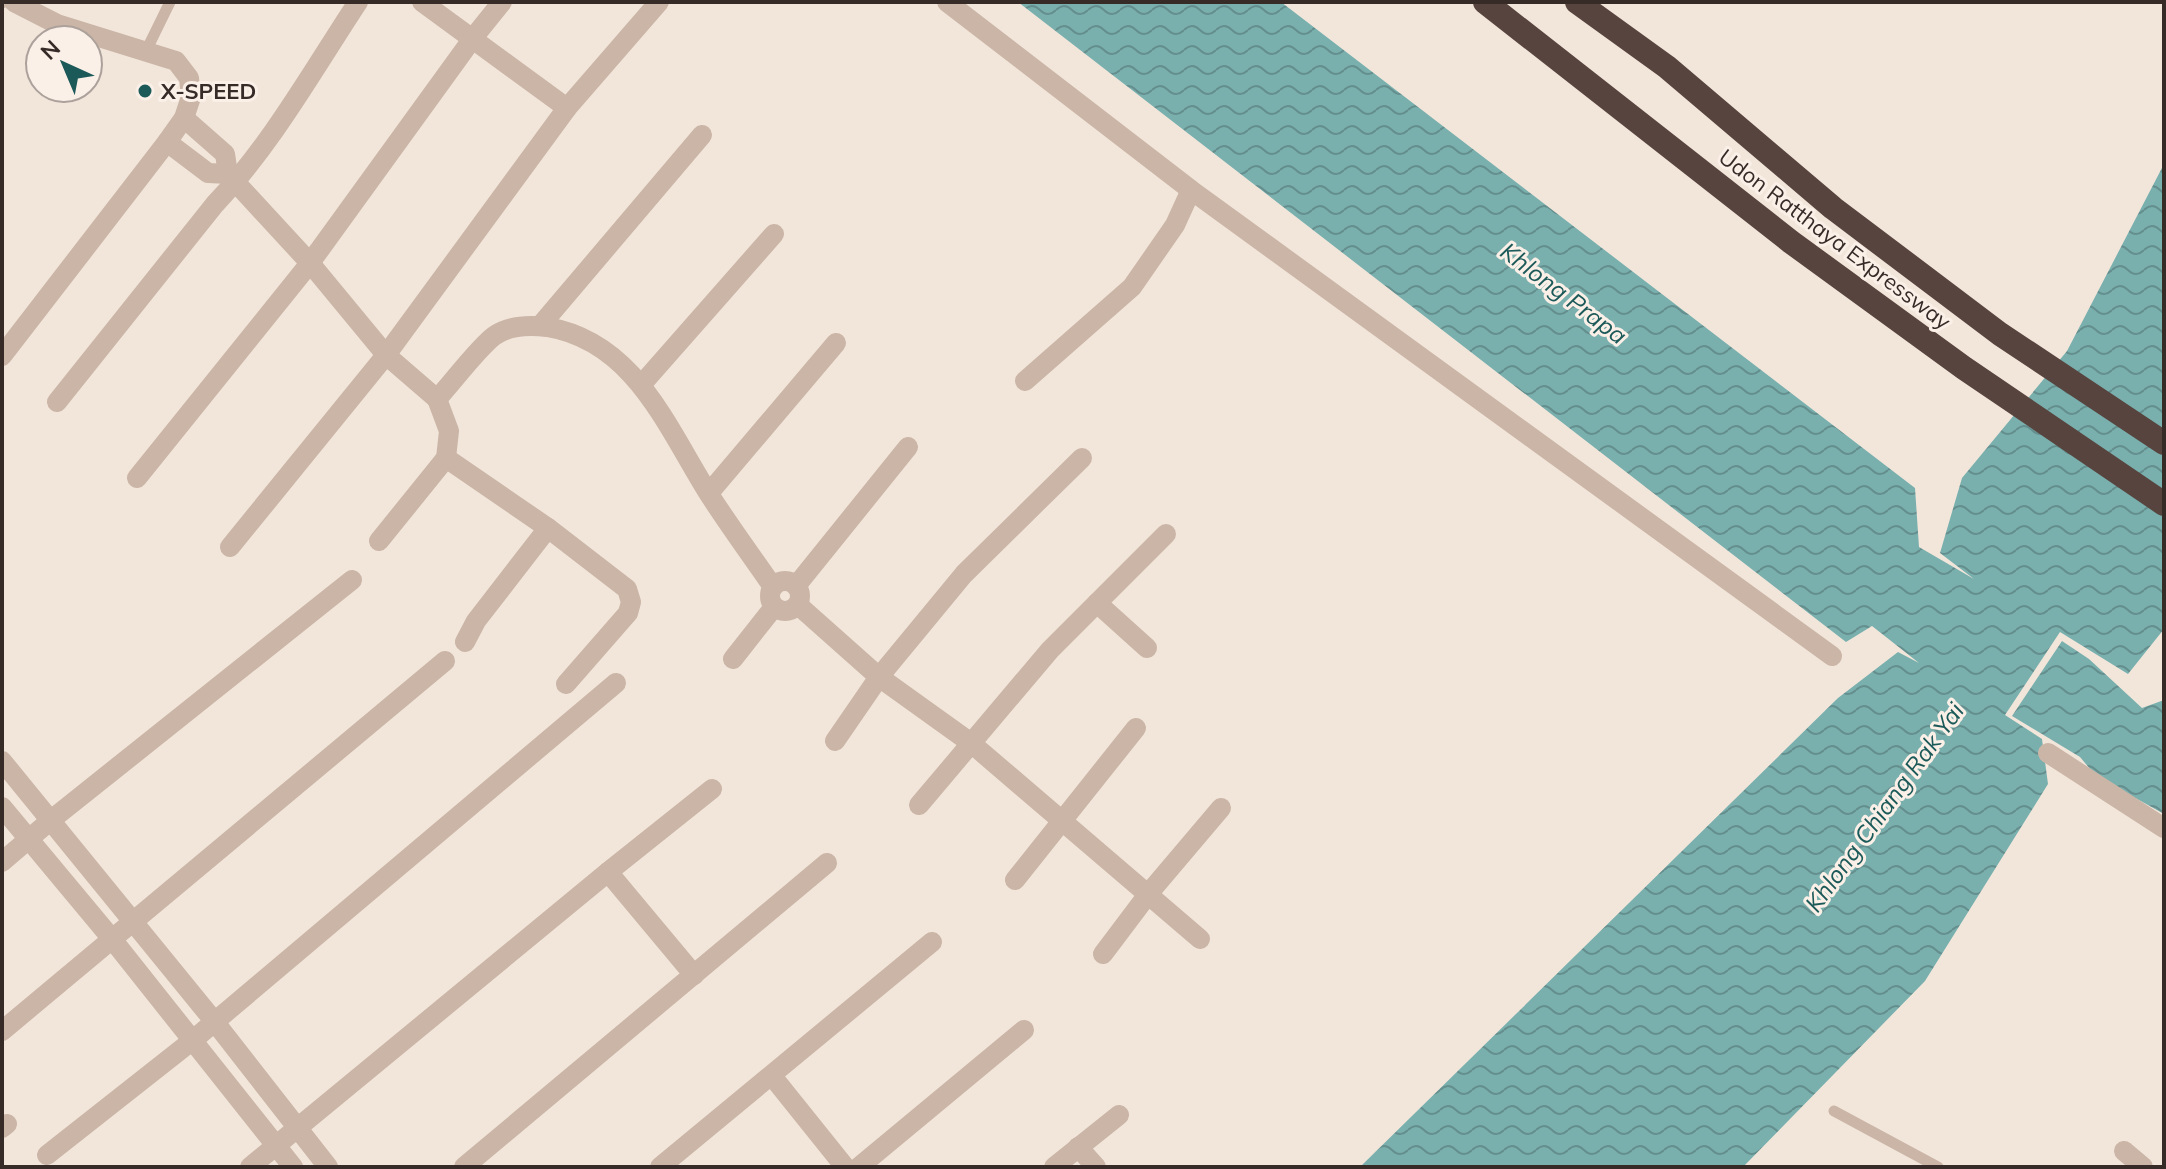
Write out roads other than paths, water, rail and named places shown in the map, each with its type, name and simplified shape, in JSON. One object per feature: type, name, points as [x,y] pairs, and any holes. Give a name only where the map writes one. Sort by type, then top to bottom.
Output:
[{"type":"highway","name":"Udon Ratthaya Expressway","points":[[1485,2],[1791,242],[1964,368],[2164,504]]},
{"type":"highway","name":"Udon Ratthaya Expressway","points":[[1577,2],[1667,67],[1833,208],[2000,334],[2164,443]]},
{"type":"highway","points":[[1593,2],[1667,67]]},
{"type":"street","points":[[2,356],[167,142],[184,118],[191,97],[189,78],[176,61],[57,24],[41,8],[14,2]]},
{"type":"street","points":[[57,402],[215,204],[232,178],[264,144],[358,2]]},
{"type":"street","points":[[422,2],[567,108]]},
{"type":"street","points":[[137,478],[310,263],[502,2]]},
{"type":"street","points":[[230,547],[386,355],[567,108],[659,2]]},
{"type":"street","points":[[947,2],[1191,190],[1832,656]]},
{"type":"street","points":[[184,118],[225,154],[232,178],[310,263],[386,355],[437,399],[449,431],[446,458],[379,541]]},
{"type":"street","points":[[540,326],[702,135]]},
{"type":"street","points":[[167,142],[208,173],[232,178]]},
{"type":"street","points":[[1025,381],[1132,287],[1175,225],[1191,190]]},
{"type":"street","points":[[642,384],[774,234]]},
{"type":"street","points":[[437,399],[495,335],[516,326],[569,331],[594,343],[610,353],[642,384],[773,597]]},
{"type":"street","points":[[709,493],[836,343]]},
{"type":"street","points":[[797,596],[908,447]]},
{"type":"street","points":[[446,458],[548,528],[627,589],[631,602],[628,613],[566,684]]},
{"type":"street","points":[[835,741],[879,677],[964,574],[1082,458]]},
{"type":"street","points":[[465,642],[483,611],[548,528]]},
{"type":"street","points":[[919,805],[1050,650],[1166,534]]},
{"type":"street","points":[[2,862],[352,580]]},
{"type":"street","points":[[733,659],[781,581],[879,677],[971,743],[1200,939]]},
{"type":"street","points":[[1097,603],[1147,648]]},
{"type":"street","points":[[2,1031],[445,661]]},
{"type":"street","points":[[47,1155],[193,1040],[616,683]]},
{"type":"street","points":[[1015,880],[1136,728]]},
{"type":"street","points":[[2048,753],[2164,828]]},
{"type":"street","points":[[2,761],[214,1021],[328,1167]]},
{"type":"street","points":[[250,1167],[712,789]]},
{"type":"street","points":[[2,807],[112,939],[293,1167]]},
{"type":"street","points":[[1103,954],[1149,893],[1221,808]]},
{"type":"street","points":[[464,1167],[827,863]]},
{"type":"street","points":[[608,872],[694,975]]},
{"type":"street","points":[[660,1167],[932,942]]},
{"type":"street","points":[[859,1167],[1024,1030]]},
{"type":"street","points":[[772,1076],[845,1167]]},
{"type":"street","points":[[1054,1167],[1119,1115]]},
{"type":"street","points":[[1078,1147],[1096,1167]]},
{"type":"street","points":[[2124,1151],[2143,1167]]},
{"type":"lane","points":[[146,51],[170,2]]},
{"type":"lane","points":[[1834,1111],[1938,1167]]},
{"type":"water","points":[[1018,2],[1281,2],[1915,488],[1919,547],[1974,579],[1940,553],[1962,478],[2067,351],[2164,164],[2164,629],[2128,674],[2060,632],[2005,715],[2042,739],[2048,784],[1925,981],[1743,1167],[1360,1167],[1838,698],[1898,652],[1919,663],[1872,626],[1846,642]]},
{"type":"water","points":[[2062,641],[2089,659],[2142,708],[2164,700],[2164,814],[2096,776],[2080,757],[2012,716]]},
{"type":"place","name":"X-SPEED","points":[[145,91]]},
{"type":"water label","name":"Khlong Prapa","points":[[1564,293]]},
{"type":"water label","name":"Khlong Chiang Rak Yai","points":[[1884,807]]}]
